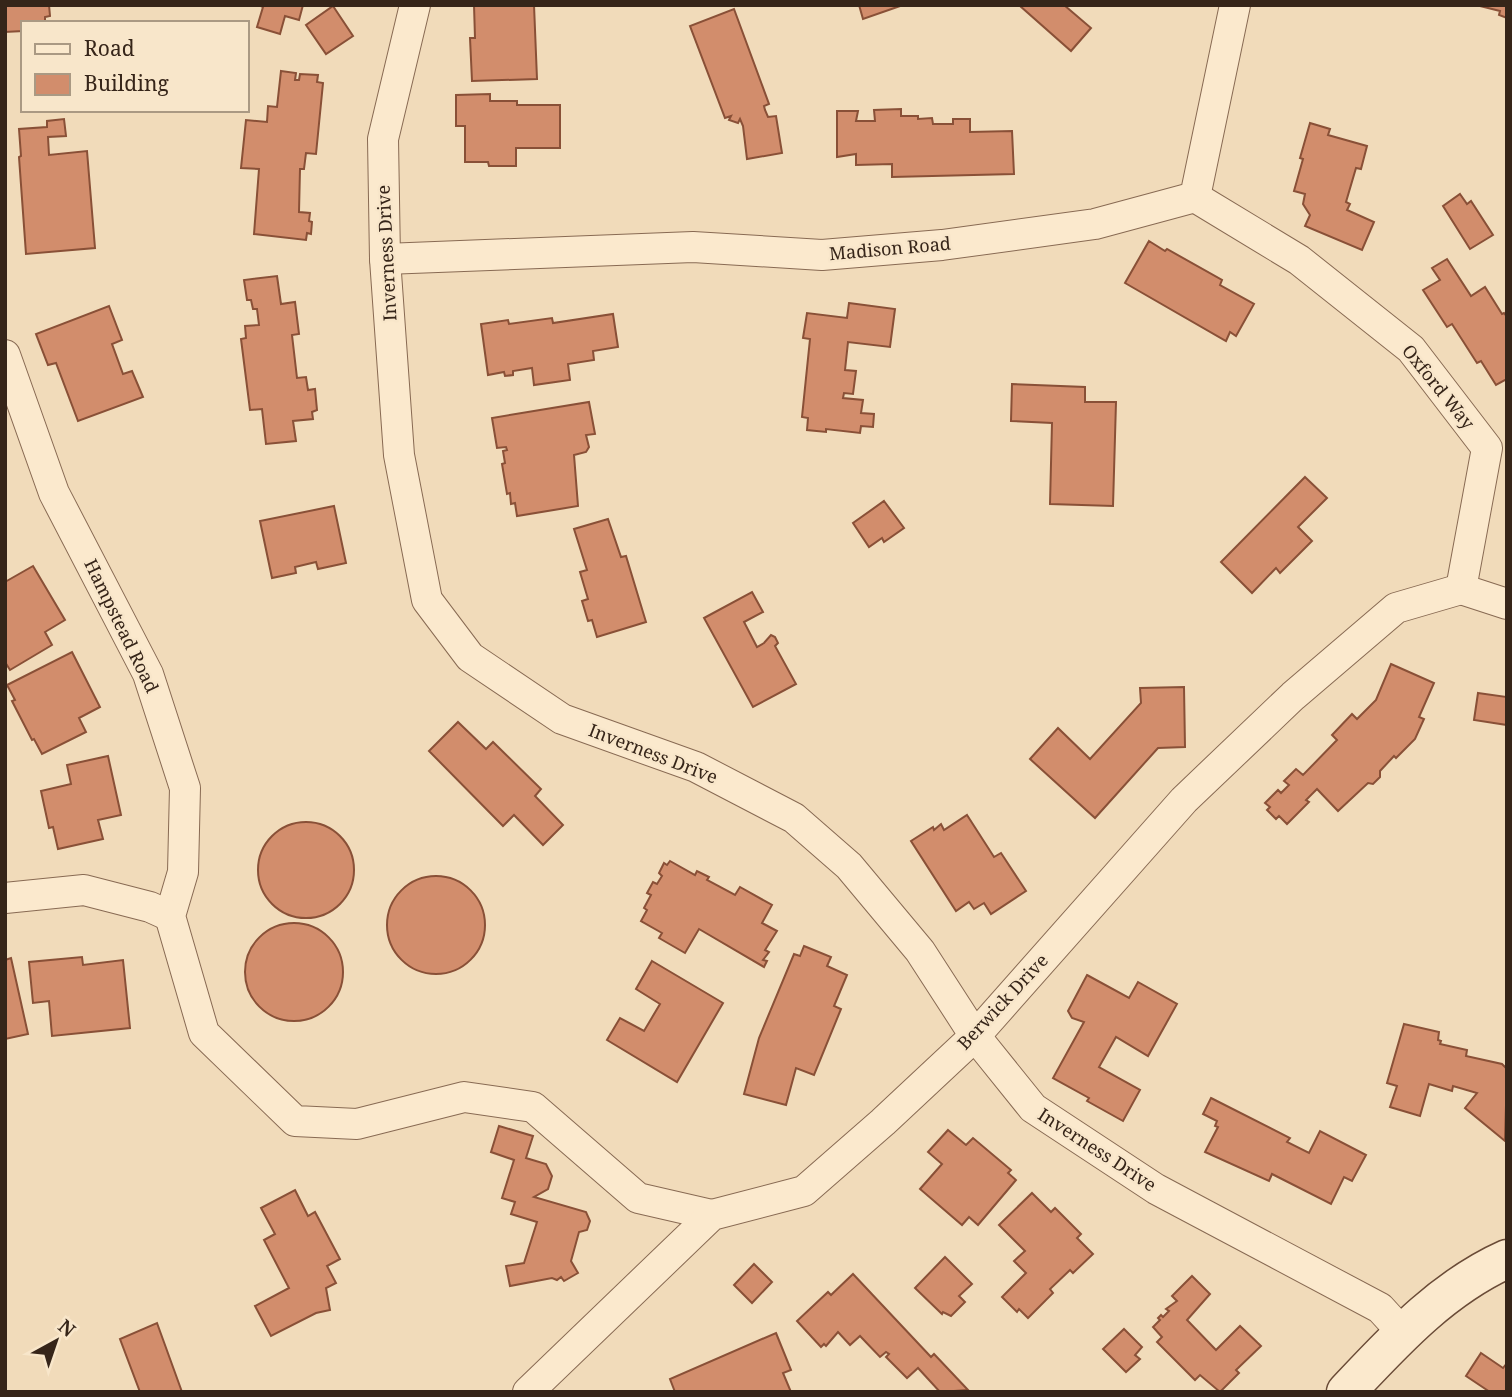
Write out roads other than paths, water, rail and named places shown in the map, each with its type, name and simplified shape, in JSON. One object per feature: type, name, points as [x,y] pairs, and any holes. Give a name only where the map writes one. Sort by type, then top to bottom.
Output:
[{"type":"main road","points":[[1346,1392],[1402,1332],[1474,1274],[1507,1259]]},
{"type":"street","name":"Inverness Drive","points":[[415,5],[383,139],[385,259],[399,455],[427,600],[470,657],[562,719],[696,767],[794,818],[849,866],[911,940],[975,1036],[1033,1108],[1156,1189],[1380,1308],[1402,1332]]},
{"type":"street","points":[[1195,197],[1235,5]]},
{"type":"street","name":"Madison Road","points":[[385,259],[694,247],[822,255],[942,245],[1095,224],[1195,197]]},
{"type":"street","name":"Oxford Way","points":[[1195,197],[1299,260],[1411,349],[1487,448],[1461,589]]},
{"type":"street","name":"Hampstead Road","points":[[5,355],[54,493],[148,674],[185,788],[183,872],[170,916]]},
{"type":"street","points":[[1461,589],[1507,604]]},
{"type":"street","name":"Berwick Drive","points":[[528,1392],[712,1215],[804,1191],[975,1036],[1184,800],[1293,696],[1396,608],[1461,589]]},
{"type":"street","points":[[5,898],[84,890],[149,907],[170,916],[204,1033],[295,1121],[357,1124],[464,1097],[533,1107],[638,1198],[712,1215]]}]
